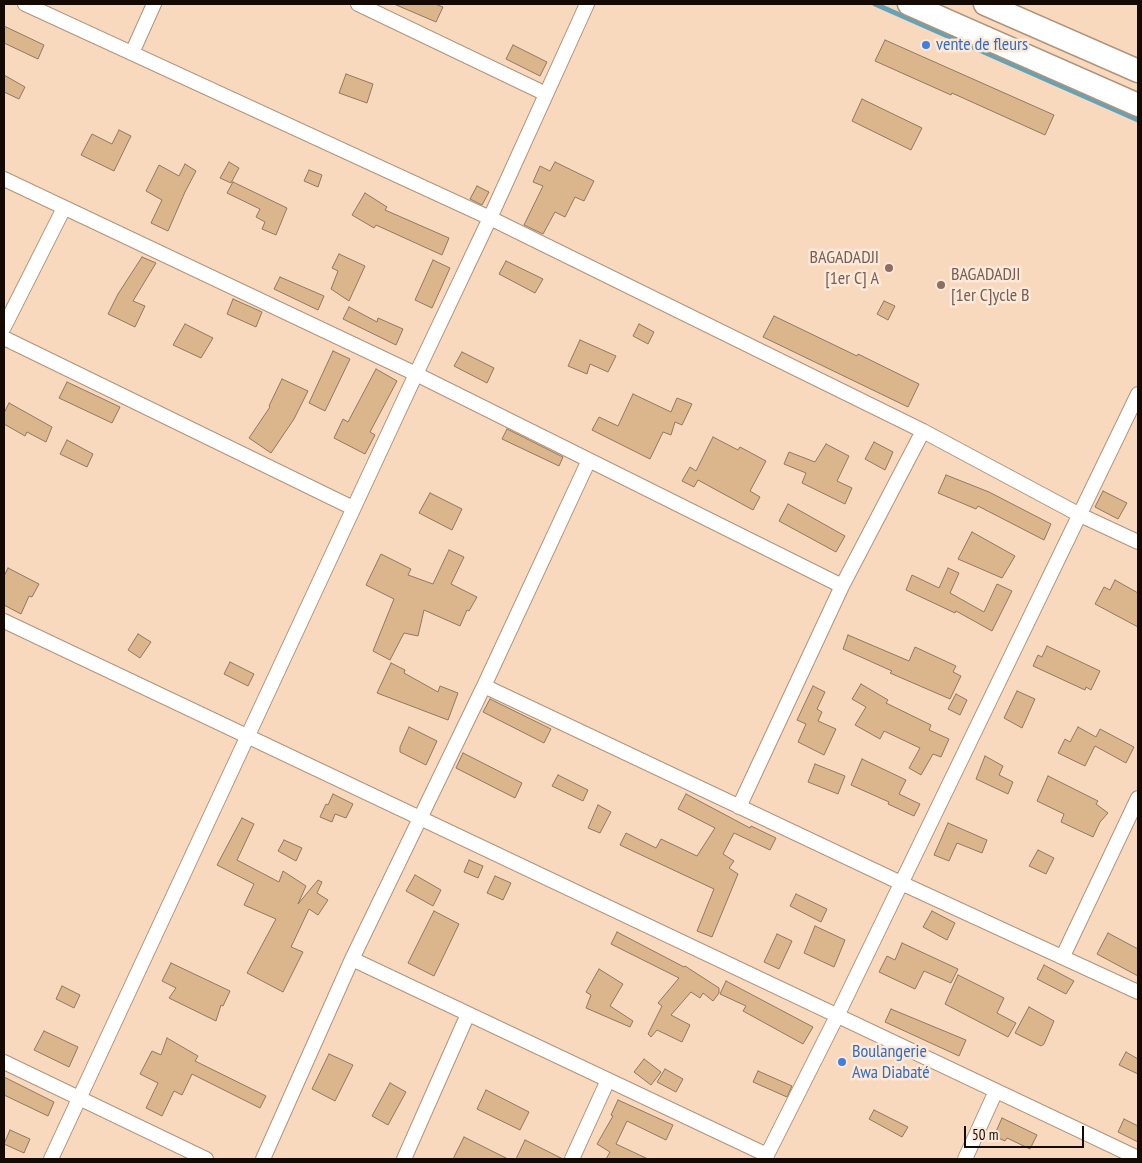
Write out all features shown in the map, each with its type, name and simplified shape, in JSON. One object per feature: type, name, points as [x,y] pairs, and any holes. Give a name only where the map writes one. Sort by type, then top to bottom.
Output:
[{"type":"main road","points":[[909,4],[1138,105]]},
{"type":"main road","points":[[985,4],[1138,71]]},
{"type":"street","points":[[25,4],[490,218],[923,431],[1080,515],[1138,542]]},
{"type":"street","points":[[132,53],[154,4]]},
{"type":"street","points":[[358,4],[546,94]]},
{"type":"street","points":[[51,1159],[353,508],[490,218],[587,4]]},
{"type":"street","points":[[4,179],[416,374],[842,586]]},
{"type":"street","points":[[4,328],[64,208]]},
{"type":"street","points":[[4,338],[353,508]]},
{"type":"street","points":[[352,959],[766,1157],[837,1016],[1138,394]]},
{"type":"street","points":[[739,807],[842,586],[923,431]]},
{"type":"street","points":[[264,1159],[352,959],[484,686],[589,460]]},
{"type":"street","points":[[4,621],[1138,1158]]},
{"type":"street","points":[[484,686],[901,883],[1138,992]]},
{"type":"street","points":[[1063,956],[1138,798]]},
{"type":"street","points":[[404,1159],[468,1014]]},
{"type":"street","points":[[4,1062],[206,1159]]},
{"type":"street","points":[[572,1159],[608,1080]]},
{"type":"street","points":[[965,1159],[996,1091]]},
{"type":"building","points":[[394,4],[435,4],[443,7],[436,22]]},
{"type":"building","points":[[4,26],[44,45],[38,59],[4,43]]},
{"type":"building","points":[[885,40],[1054,115],[1045,135],[875,61]]},
{"type":"building","points":[[513,45],[547,62],[540,76],[506,59]]},
{"type":"building","points":[[346,74],[373,84],[367,103],[339,93]]},
{"type":"building","points":[[4,75],[25,87],[19,99],[4,92]]},
{"type":"building","points":[[862,99],[922,128],[911,150],[852,121]]},
{"type":"building","points":[[119,130],[131,136],[114,171],[81,155],[92,134],[112,144]]},
{"type":"building","points":[[229,162],[239,168],[231,183],[220,178]]},
{"type":"building","points":[[555,162],[594,181],[584,201],[575,197],[565,217],[555,212],[543,234],[524,225],[543,186],[533,182],[540,166],[550,171]]},
{"type":"building","points":[[185,164],[196,171],[168,231],[151,223],[162,200],[146,191],[159,165],[179,176]]},
{"type":"building","points":[[309,170],[322,175],[318,187],[304,181]]},
{"type":"building","points":[[233,182],[287,208],[276,235],[262,229],[265,222],[256,217],[260,209],[227,193]]},
{"type":"building","points":[[477,186],[489,192],[482,205],[470,199]]},
{"type":"building","points":[[365,193],[387,207],[385,210],[449,238],[442,255],[376,225],[374,228],[352,215]]},
{"type":"building","points":[[339,254],[365,266],[349,301],[331,289],[338,271],[332,268]]},
{"type":"building","points":[[142,257],[156,263],[133,301],[145,306],[135,327],[108,314],[118,294]]},
{"type":"building","points":[[433,260],[450,268],[432,308],[415,300]]},
{"type":"building","points":[[506,261],[543,279],[535,293],[499,274]]},
{"type":"building","points":[[280,277],[324,296],[318,310],[274,289]]},
{"type":"building","points":[[233,299],[262,312],[256,327],[227,314]]},
{"type":"building","points":[[884,301],[895,306],[888,320],[877,314]]},
{"type":"building","points":[[349,307],[377,322],[378,318],[403,329],[396,345],[343,319]]},
{"type":"building","points":[[774,316],[919,384],[908,407],[763,337]]},
{"type":"building","points":[[185,324],[213,338],[201,358],[173,345]]},
{"type":"building","points":[[639,324],[654,332],[648,344],[633,336]]},
{"type":"building","points":[[580,340],[616,356],[608,372],[590,364],[587,374],[568,366]]},
{"type":"building","points":[[333,351],[350,359],[325,411],[309,403]]},
{"type":"building","points":[[462,352],[494,368],[487,383],[454,366]]},
{"type":"building","points":[[376,369],[397,381],[370,432],[375,435],[365,454],[334,438],[343,419],[348,422]]},
{"type":"building","points":[[282,379],[308,391],[294,419],[271,453],[249,438],[270,407]]},
{"type":"building","points":[[67,382],[120,407],[112,423],[59,398]]},
{"type":"building","points":[[633,394],[671,412],[677,398],[692,404],[682,425],[675,422],[671,435],[663,432],[650,459],[592,430],[599,417],[618,426]]},
{"type":"building","points":[[9,403],[52,427],[46,442],[27,432],[25,436],[4,424],[4,413]]},
{"type":"building","points":[[507,429],[563,457],[559,466],[502,439]]},
{"type":"building","points":[[713,437],[738,450],[740,447],[766,461],[750,491],[760,497],[753,510],[698,480],[694,487],[682,481],[690,467],[696,471]]},
{"type":"building","points":[[67,440],[93,454],[87,467],[60,454]]},
{"type":"building","points":[[874,442],[893,452],[885,470],[865,459]]},
{"type":"building","points":[[826,444],[849,456],[837,481],[852,488],[845,504],[802,483],[806,473],[784,464],[789,452],[815,462]]},
{"type":"building","points":[[946,475],[989,492],[1051,524],[1044,540],[978,506],[976,509],[938,493]]},
{"type":"building","points":[[1103,491],[1127,503],[1118,519],[1095,507]]},
{"type":"building","points":[[430,493],[462,509],[452,530],[419,513]]},
{"type":"building","points":[[788,504],[845,536],[836,552],[779,521]]},
{"type":"building","points":[[972,532],[1015,556],[1002,578],[958,559]]},
{"type":"building","points":[[449,550],[464,557],[451,584],[477,597],[469,611],[467,610],[460,626],[424,610],[418,636],[404,633],[390,660],[373,651],[394,599],[366,585],[381,554],[411,569],[408,575],[433,584]]},
{"type":"building","points":[[8,568],[39,584],[32,597],[29,596],[21,614],[4,605],[4,576]]},
{"type":"building","points":[[948,568],[959,573],[950,593],[984,612],[997,584],[1012,591],[992,631],[956,611],[955,613],[906,590],[912,575],[939,588]]},
{"type":"building","points":[[1115,580],[1138,593],[1138,627],[1095,604],[1104,587],[1110,590]]},
{"type":"building","points":[[138,634],[151,642],[140,658],[128,650]]},
{"type":"building","points":[[848,635],[909,661],[915,647],[956,666],[953,672],[961,676],[950,699],[890,673],[892,671],[843,649]]},
{"type":"building","points":[[1047,646],[1100,671],[1091,690],[1086,687],[1085,690],[1033,666],[1038,655],[1042,657]]},
{"type":"building","points":[[230,662],[254,674],[248,686],[224,674]]},
{"type":"building","points":[[391,663],[405,670],[404,673],[438,692],[440,686],[458,693],[448,720],[377,693]]},
{"type":"building","points":[[861,684],[888,700],[886,703],[931,725],[929,730],[949,739],[941,757],[933,754],[921,775],[909,768],[920,748],[884,731],[880,739],[855,725],[866,707],[852,699]]},
{"type":"building","points":[[813,686],[825,692],[817,709],[822,712],[818,721],[836,729],[824,755],[798,742],[806,724],[797,720]]},
{"type":"building","points":[[1017,691],[1035,699],[1022,728],[1004,718]]},
{"type":"building","points":[[956,694],[967,700],[960,715],[948,709]]},
{"type":"building","points":[[490,699],[551,729],[544,743],[483,712]]},
{"type":"building","points":[[409,727],[437,741],[426,765],[400,752],[400,747]]},
{"type":"building","points":[[1078,727],[1096,737],[1100,729],[1134,747],[1126,763],[1095,746],[1085,766],[1058,753],[1065,739],[1070,742]]},
{"type":"building","points":[[463,753],[522,783],[515,798],[456,768]]},
{"type":"building","points":[[985,756],[1003,766],[999,775],[1013,782],[1008,794],[976,779]]},
{"type":"building","points":[[862,759],[906,780],[899,794],[920,804],[914,816],[888,804],[889,802],[851,785]]},
{"type":"building","points":[[815,764],[845,776],[838,794],[808,782]]},
{"type":"building","points":[[558,775],[588,790],[583,801],[552,786]]},
{"type":"building","points":[[1048,776],[1098,801],[1096,804],[1108,813],[1100,822],[1093,837],[1061,822],[1064,814],[1037,801]]},
{"type":"building","points":[[333,794],[353,804],[346,818],[335,814],[332,822],[320,817]]},
{"type":"building","points":[[686,794],[750,828],[751,826],[776,838],[770,850],[734,833],[723,854],[734,861],[729,868],[738,874],[712,937],[697,931],[714,889],[620,845],[626,833],[656,848],[661,839],[697,856],[715,828],[678,809]]},
{"type":"building","points":[[598,805],[611,812],[600,833],[588,828]]},
{"type":"building","points":[[242,818],[254,824],[237,860],[279,882],[283,871],[306,886],[298,904],[318,880],[322,882],[317,893],[328,900],[318,915],[309,909],[291,947],[303,952],[283,992],[247,973],[276,919],[244,905],[254,884],[217,865]]},
{"type":"building","points":[[948,823],[987,840],[982,853],[957,843],[949,861],[934,855]]},
{"type":"building","points":[[284,840],[302,848],[296,861],[278,851]]},
{"type":"building","points":[[1038,850],[1054,858],[1046,874],[1029,866]]},
{"type":"building","points":[[469,860],[483,866],[478,878],[464,872]]},
{"type":"building","points":[[415,875],[441,890],[433,906],[406,891]]},
{"type":"building","points":[[495,876],[511,883],[503,900],[487,893]]},
{"type":"building","points":[[796,894],[827,909],[821,922],[790,906]]},
{"type":"building","points":[[434,911],[459,924],[434,976],[408,963]]},
{"type":"building","points":[[932,911],[955,923],[947,940],[923,927]]},
{"type":"building","points":[[815,926],[845,940],[834,967],[804,953]]},
{"type":"building","points":[[617,932],[685,966],[719,988],[719,993],[713,1001],[703,993],[700,998],[691,992],[671,1015],[690,1025],[682,1042],[657,1030],[651,1037],[648,1034],[662,1006],[658,1003],[679,978],[611,944]]},
{"type":"building","points":[[1108,933],[1138,949],[1138,976],[1097,954]]},
{"type":"building","points":[[777,934],[792,941],[779,969],[764,962]]},
{"type":"building","points":[[902,943],[958,969],[951,983],[924,971],[915,989],[879,972],[887,956],[895,960]]},
{"type":"building","points":[[171,963],[230,991],[223,1006],[221,1005],[216,1021],[169,998],[176,988],[162,981]]},
{"type":"building","points":[[1044,965],[1074,981],[1066,994],[1037,979]]},
{"type":"building","points":[[599,969],[623,984],[610,1006],[633,1021],[630,1027],[586,1008],[591,995],[586,992]]},
{"type":"building","points":[[958,975],[1004,998],[997,1013],[1016,1023],[1008,1037],[945,1004]]},
{"type":"building","points":[[726,981],[813,1027],[803,1044],[743,1011],[746,1006],[720,994]]},
{"type":"building","points":[[62,986],[80,995],[74,1008],[56,999]]},
{"type":"building","points":[[1029,1007],[1054,1021],[1044,1044],[1041,1046],[1015,1033]]},
{"type":"building","points":[[891,1009],[966,1040],[959,1056],[885,1022]]},
{"type":"building","points":[[44,1031],[78,1047],[69,1067],[34,1050]]},
{"type":"building","points":[[167,1038],[198,1056],[195,1061],[266,1096],[260,1108],[192,1074],[182,1095],[174,1091],[162,1116],[146,1108],[158,1083],[140,1074],[152,1051],[161,1055]]},
{"type":"building","points":[[1126,1052],[1138,1059],[1138,1074],[1119,1065]]},
{"type":"building","points":[[329,1054],[353,1065],[335,1101],[312,1089]]},
{"type":"building","points":[[644,1059],[661,1072],[651,1085],[634,1072]]},
{"type":"building","points":[[665,1069],[683,1079],[676,1092],[657,1082]]},
{"type":"building","points":[[758,1071],[792,1086],[787,1097],[753,1082]]},
{"type":"building","points":[[4,1077],[54,1102],[48,1116],[4,1095]]},
{"type":"building","points":[[390,1083],[406,1092],[388,1125],[372,1116]]},
{"type":"building","points":[[486,1090],[529,1112],[520,1130],[477,1109]]},
{"type":"building","points":[[618,1100],[673,1125],[666,1140],[627,1121],[616,1144],[648,1159],[606,1159],[610,1152],[597,1144],[613,1116],[611,1115]]},
{"type":"building","points":[[874,1110],[908,1127],[902,1137],[869,1119]]},
{"type":"building","points":[[1002,1118],[1037,1135],[1030,1149],[1007,1138],[1005,1141],[994,1136]]},
{"type":"building","points":[[1124,1119],[1138,1126],[1138,1142],[1118,1132]]},
{"type":"building","points":[[10,1130],[30,1139],[24,1153],[4,1144]]},
{"type":"building","points":[[464,1137],[508,1159],[453,1159]]},
{"type":"building","points":[[525,1140],[563,1159],[516,1159]]},
{"type":"waterway","points":[[875,4],[1138,120]]},
{"type":"place","name":"vente de fleurs","points":[[926,45]]},
{"type":"place","name":"BAGADADJI [1er C] A","points":[[889,268]]},
{"type":"place","name":"BAGADADJI [1er C]ycle B","points":[[941,285]]},
{"type":"place","name":"Boulangerie Awa Diabaté","points":[[842,1062]]}]
